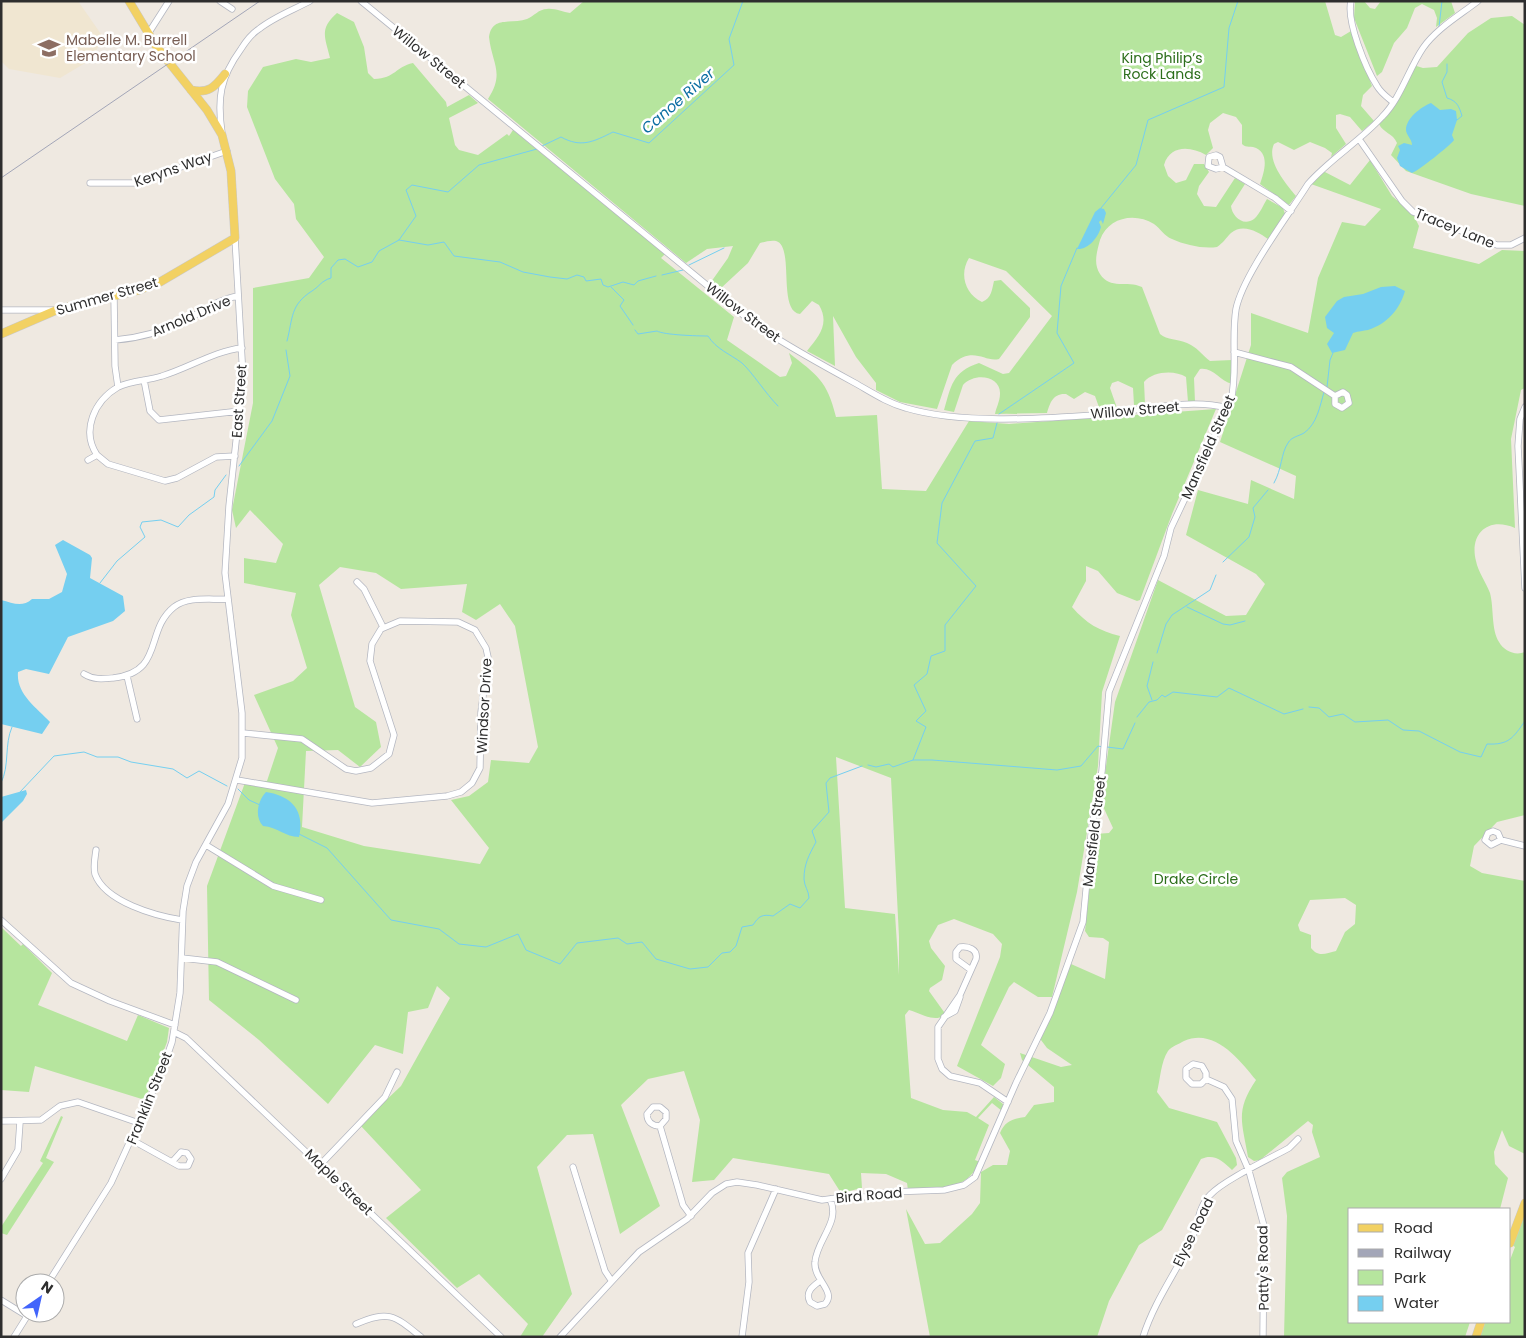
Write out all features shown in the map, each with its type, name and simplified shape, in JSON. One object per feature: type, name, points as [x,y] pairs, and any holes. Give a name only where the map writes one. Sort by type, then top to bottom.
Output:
[{"type":"main road","points":[[129,1],[148,34],[191,90],[222,135]]},
{"type":"main road","points":[[191,90],[199,92],[212,89],[225,74]]},
{"type":"main road","name":"East Street","points":[[222,135],[230,171],[235,238]]},
{"type":"main road","name":"Summer Street","points":[[1,334],[59,310],[160,282],[235,238]]},
{"type":"main road","points":[[1511,1240],[1525,1203]]},
{"type":"main road","points":[[1476,1337],[1481,1323]]},
{"type":"street","points":[[148,34],[169,1]]},
{"type":"street","points":[[220,1],[232,10]]},
{"type":"street","name":"East Street","points":[[222,135],[219,101],[225,74],[246,42],[256,30],[310,1]]},
{"type":"street","name":"Willow Street","points":[[361,1],[368,4],[753,323],[781,342],[894,404],[932,413],[1012,419],[1097,414],[1179,406],[1214,405],[1227,408]]},
{"type":"street","points":[[1351,1],[1352,24],[1370,74],[1382,93],[1393,102]]},
{"type":"street","name":"Mansfield Street","points":[[1078,936],[1086,896],[1090,844],[1104,748],[1109,692],[1164,556],[1171,528],[1227,408],[1235,384],[1235,318],[1241,292],[1291,211],[1319,172],[1383,117],[1426,43],[1478,1]]},
{"type":"street","name":"Tracey Lane","points":[[1359,139],[1402,201],[1416,214],[1497,246],[1512,245],[1525,238]]},
{"type":"street","name":"Keryns Way","points":[[90,183],[135,183],[227,151]]},
{"type":"street","points":[[1223,167],[1275,198],[1291,211]]},
{"type":"street","name":"East Street","points":[[211,838],[237,780],[243,733],[227,599],[225,553],[243,378],[235,238]]},
{"type":"street","points":[[114,296],[115,366],[118,387]]},
{"type":"street","name":"Arnold Drive","points":[[115,340],[162,331],[184,321],[220,300],[238,296]]},
{"type":"street","points":[[1,310],[59,310]]},
{"type":"street","points":[[235,456],[216,457],[178,478],[165,481],[108,464],[97,455],[89,429],[95,409],[118,387],[175,372],[222,352],[242,348]]},
{"type":"street","points":[[1234,352],[1291,367],[1335,396]]},
{"type":"street","points":[[144,380],[150,411],[159,420],[240,411]]},
{"type":"street","points":[[1525,407],[1520,419],[1525,588]]},
{"type":"street","points":[[88,460],[97,455]]},
{"type":"street","points":[[243,733],[302,739],[340,766],[351,771],[371,768],[381,763],[392,750],[394,735],[370,662],[372,644],[383,627],[364,589],[358,582]]},
{"type":"street","points":[[84,674],[96,679],[127,676],[144,665],[151,653],[164,618],[174,607],[188,601],[227,599]]},
{"type":"street","name":"Windsor Drive","points":[[237,780],[372,803],[454,795],[464,791],[472,783],[479,772],[480,764],[481,712],[488,658],[484,642],[475,630],[458,622],[400,621],[383,627]]},
{"type":"street","points":[[127,676],[138,719]]},
{"type":"street","name":"Franklin Street","points":[[54,1273],[108,1188],[132,1140],[162,1071],[174,1028],[182,958],[182,920],[189,879],[211,838]]},
{"type":"street","points":[[1501,840],[1525,846]]},
{"type":"street","points":[[206,845],[269,884],[321,900]]},
{"type":"street","points":[[96,850],[95,871],[105,889],[154,915],[182,920]]},
{"type":"street","name":"Maple Street","points":[[1,920],[61,976],[77,987],[174,1028],[186,1038],[501,1337]]},
{"type":"street","name":"Bird Road","points":[[560,1337],[610,1280],[644,1247],[690,1216],[712,1193],[726,1184],[737,1182],[776,1189],[814,1199],[830,1199],[844,1196],[866,1197],[890,1192],[944,1190],[964,1185],[972,1180],[979,1171],[1008,1102],[1050,1012],[1078,936]]},
{"type":"street","points":[[182,958],[217,962],[296,1000]]},
{"type":"street","points":[[971,970],[955,1011],[944,1017],[936,1032],[938,1059],[942,1069],[954,1078],[982,1084],[1008,1102]]},
{"type":"street","points":[[320,1165],[385,1097],[398,1072]]},
{"type":"street","name":"Patty's Road","points":[[1206,1079],[1224,1087],[1232,1099],[1236,1141],[1249,1171],[1265,1235],[1263,1337]]},
{"type":"street","points":[[1,1121],[41,1120],[60,1106],[72,1102],[89,1105],[139,1123]]},
{"type":"street","points":[[1,1179],[18,1153],[20,1122]]},
{"type":"street","points":[[660,1126],[683,1205],[690,1216]]},
{"type":"street","name":"Elyse Road","points":[[1143,1337],[1157,1301],[1192,1238],[1206,1200],[1214,1190],[1289,1148],[1298,1139]]},
{"type":"street","points":[[132,1140],[172,1162]]},
{"type":"street","points":[[573,1167],[604,1268],[610,1280]]},
{"type":"street","points":[[742,1337],[749,1282],[748,1250],[776,1189]]},
{"type":"street","points":[[820,1281],[815,1260],[833,1218],[834,1208],[830,1199]]},
{"type":"street","points":[[1,1300],[15,1308]]},
{"type":"street","points":[[356,1324],[377,1315],[390,1315],[422,1337]]},
{"type":"street","points":[[14,1337],[23,1323]]},
{"type":"shaded area","name":"Mabelle M. Burrell Elementary School","points":[[1,1],[78,1],[103,37],[92,59],[60,78],[9,69],[1,61]]},
{"type":"green space","name":"King Philip’s Rock Lands","points":[[584,1],[1325,1],[1335,35],[1341,37],[1351,31],[1372,86],[1363,95],[1361,106],[1374,121],[1362,131],[1350,117],[1340,114],[1336,115],[1336,128],[1346,144],[1331,157],[1332,153],[1325,148],[1310,142],[1294,150],[1278,142],[1274,144],[1272,151],[1275,165],[1296,196],[1289,205],[1260,184],[1265,163],[1264,158],[1259,150],[1242,144],[1242,125],[1236,117],[1223,113],[1210,123],[1208,130],[1213,148],[1206,155],[1194,150],[1181,149],[1167,158],[1164,165],[1168,176],[1176,183],[1186,180],[1194,164],[1204,164],[1209,172],[1199,186],[1197,194],[1204,206],[1216,207],[1235,178],[1245,184],[1231,206],[1233,213],[1242,221],[1246,222],[1254,219],[1267,199],[1283,208],[1285,214],[1268,239],[1255,231],[1240,229],[1231,233],[1217,247],[1200,247],[1169,238],[1154,224],[1139,218],[1123,219],[1109,226],[1104,232],[1100,240],[1096,262],[1098,270],[1104,279],[1109,282],[1142,287],[1160,334],[1163,336],[1191,345],[1210,361],[1232,360],[1232,384],[1209,370],[1200,369],[1194,378],[1195,402],[1188,402],[1186,377],[1176,373],[1164,373],[1148,378],[1144,382],[1145,404],[1134,405],[1133,388],[1118,381],[1112,383],[1110,388],[1117,408],[1100,410],[1095,396],[1085,392],[1074,399],[1066,394],[1058,395],[1051,402],[1047,413],[995,414],[1000,397],[999,388],[992,380],[980,377],[974,378],[963,385],[954,412],[944,410],[951,387],[958,375],[979,363],[1003,374],[1009,373],[1052,316],[1006,271],[969,258],[964,270],[964,277],[971,294],[982,302],[990,296],[994,281],[1001,280],[1030,308],[1030,317],[999,359],[994,360],[972,355],[959,359],[952,365],[937,409],[900,402],[876,390],[876,383],[856,357],[833,316],[835,366],[807,351],[822,330],[822,312],[819,305],[812,301],[800,314],[793,310],[787,291],[785,254],[782,245],[776,241],[760,243],[748,263],[720,289],[711,282],[728,258],[733,246],[707,249],[686,263],[488,99],[496,82],[497,75],[489,37],[494,26],[498,23],[527,19],[544,9],[570,13]]},
{"type":"green space","points":[[1355,1],[1364,1],[1370,8],[1375,9],[1381,1],[1451,1],[1455,13],[1436,27],[1437,18],[1434,10],[1422,4],[1415,8],[1407,28],[1394,43],[1382,72],[1377,76],[1354,18]]},
{"type":"green space","points":[[337,13],[354,22],[364,47],[368,73],[374,79],[387,77],[402,67],[413,63],[446,102],[447,107],[469,95],[478,103],[449,118],[455,145],[459,150],[478,155],[507,134],[509,136],[513,130],[665,254],[661,258],[734,317],[727,340],[780,377],[786,376],[792,363],[789,353],[820,379],[829,394],[836,417],[877,415],[882,489],[926,491],[969,421],[1009,424],[1216,409],[1172,514],[1140,600],[1137,601],[1117,593],[1098,571],[1086,566],[1086,581],[1072,607],[1093,626],[1120,636],[1102,692],[1098,766],[1077,892],[1052,997],[1038,997],[1014,982],[1009,987],[981,1045],[1005,1064],[1001,1078],[993,1086],[957,1066],[1000,957],[1002,944],[993,934],[954,919],[938,925],[929,941],[931,948],[945,966],[942,980],[930,988],[929,991],[944,1012],[944,1016],[931,1018],[909,1010],[905,1015],[911,1098],[943,1110],[967,1112],[976,1117],[994,1097],[1003,1104],[1002,1111],[992,1103],[978,1118],[989,1125],[975,1160],[980,1162],[974,1172],[958,1184],[950,1187],[908,1190],[907,1183],[886,1174],[861,1173],[862,1188],[841,1193],[829,1174],[733,1158],[714,1180],[692,1182],[700,1120],[684,1071],[648,1079],[621,1105],[660,1206],[620,1234],[593,1134],[567,1135],[537,1167],[572,1294],[542,1337],[520,1337],[528,1324],[479,1274],[457,1288],[386,1218],[421,1190],[360,1125],[401,1086],[450,998],[437,986],[428,1008],[408,1012],[403,1054],[375,1045],[328,1104],[259,1040],[209,1000],[207,886],[246,780],[267,781],[278,748],[254,695],[293,681],[307,668],[291,615],[296,593],[244,583],[244,558],[276,563],[283,544],[250,510],[236,528],[232,510],[253,403],[253,288],[309,278],[324,257],[296,219],[294,204],[275,179],[247,107],[248,91],[263,67],[296,59],[311,62],[330,58],[325,34],[331,19]],"holes":[[[340,567],[376,573],[401,589],[467,584],[462,612],[476,620],[500,604],[515,626],[538,747],[529,763],[491,760],[488,782],[469,796],[451,800],[489,848],[480,864],[364,846],[302,827],[306,751],[338,750],[360,767],[381,747],[376,722],[355,707],[319,585]],[[836,757],[891,778],[899,937],[899,975],[895,914],[845,908]]]},
{"type":"green space","points":[[1512,16],[1525,25],[1525,206],[1471,194],[1406,171],[1391,155],[1397,143],[1379,124],[1401,93],[1410,64],[1423,68],[1437,67],[1468,33],[1491,18]]},
{"type":"green space","name":"Drake Circle","points":[[1370,160],[1392,196],[1413,214],[1419,226],[1413,248],[1479,264],[1502,250],[1525,251],[1525,388],[1521,390],[1511,439],[1515,528],[1497,524],[1489,526],[1478,536],[1475,543],[1475,551],[1478,569],[1490,593],[1496,637],[1504,648],[1510,652],[1525,652],[1525,815],[1497,822],[1474,846],[1470,866],[1482,873],[1525,881],[1525,1154],[1509,1146],[1502,1130],[1494,1152],[1495,1164],[1508,1178],[1500,1208],[1348,1208],[1348,1323],[1470,1323],[1465,1337],[1284,1337],[1287,1216],[1282,1178],[1287,1172],[1320,1157],[1312,1132],[1313,1125],[1308,1121],[1260,1160],[1254,1161],[1248,1157],[1242,1117],[1245,1100],[1256,1080],[1234,1055],[1225,1048],[1206,1038],[1195,1038],[1184,1041],[1168,1051],[1162,1065],[1157,1092],[1169,1108],[1217,1122],[1236,1158],[1237,1165],[1232,1170],[1214,1157],[1201,1159],[1162,1230],[1139,1245],[1109,1301],[1097,1337],[930,1337],[906,1209],[925,1244],[940,1243],[972,1214],[980,1203],[981,1172],[993,1165],[1007,1165],[1010,1151],[1000,1133],[1004,1126],[1013,1120],[1025,1117],[1034,1105],[1054,1102],[1054,1087],[1022,1060],[1020,1053],[1061,1067],[1072,1065],[1047,1048],[1038,1036],[1071,964],[1105,979],[1109,942],[1103,938],[1089,937],[1085,931],[1095,834],[1109,833],[1113,828],[1101,802],[1115,702],[1158,580],[1226,616],[1246,615],[1265,584],[1256,574],[1186,535],[1198,490],[1248,504],[1251,480],[1294,499],[1296,476],[1220,442],[1251,345],[1251,313],[1308,333],[1318,278],[1342,222],[1365,226],[1381,209],[1311,184],[1323,171],[1350,185]],"holes":[[[1345,898],[1356,905],[1355,924],[1345,932],[1336,951],[1322,954],[1316,953],[1311,948],[1311,935],[1300,931],[1298,925],[1310,900]]]},
{"type":"green space","points":[[1,927],[21,946],[23,944],[52,973],[38,1005],[127,1041],[138,1015],[169,1028],[167,1042],[145,1100],[35,1066],[29,1092],[1,1090]]},
{"type":"green space","points":[[61,1116],[63,1117],[46,1158],[54,1162],[7,1235],[1,1233],[1,1227],[43,1163],[40,1161]]},
{"type":"green space","points":[[1525,1212],[1525,1337],[1478,1337],[1484,1323],[1511,1323],[1511,1257],[1515,1247],[1512,1245]]},
{"type":"water","points":[[1431,103],[1440,110],[1451,109],[1456,111],[1457,120],[1452,135],[1454,140],[1434,158],[1412,173],[1400,166],[1397,158],[1400,150],[1398,146],[1404,143],[1412,145],[1406,132],[1408,121],[1419,110]]},
{"type":"water","points":[[1100,208],[1104,209],[1106,213],[1103,224],[1101,220],[1099,222],[1101,227],[1098,235],[1085,248],[1077,249],[1095,212]]},
{"type":"water","points":[[1395,286],[1405,291],[1400,304],[1392,315],[1375,327],[1353,333],[1345,350],[1332,353],[1327,344],[1334,333],[1327,328],[1325,317],[1337,301],[1344,297],[1363,294],[1381,287]]},
{"type":"water","points":[[63,540],[90,555],[92,558],[90,578],[123,596],[125,611],[113,621],[68,637],[49,674],[26,669],[18,672],[18,680],[24,694],[50,722],[42,734],[1,724],[1,600],[21,604],[32,599],[49,599],[62,592],[67,574],[55,545]]},
{"type":"water","points":[[26,790],[27,794],[23,801],[1,823],[1,797]]},
{"type":"water","points":[[266,792],[283,797],[294,806],[300,820],[299,837],[263,826],[260,822],[258,809],[261,799]]},
{"type":"waterway","name":"Canoe River","points":[[542,146],[561,137],[581,143],[599,139],[613,132],[649,143],[734,65],[729,39],[743,1]]},
{"type":"waterway","points":[[1101,208],[1136,165],[1148,120],[1224,87],[1229,28],[1238,1]]},
{"type":"waterway","points":[[1439,27],[1442,1]]},
{"type":"waterway","points":[[1447,64],[1447,72],[1442,82],[1447,98],[1455,102],[1460,109],[1462,116],[1457,120]]},
{"type":"waterway","name":"Canoe River","points":[[287,341],[296,307],[305,296],[331,278],[331,268],[338,260],[345,259],[358,267],[372,262],[379,251],[399,240],[416,216],[406,190],[412,185],[448,192],[479,165],[537,149]]},
{"type":"waterway","points":[[399,240],[428,245],[444,242],[454,256],[500,262],[523,272],[550,277],[567,279],[577,275],[584,277],[586,281],[601,279],[603,285],[608,287],[623,282],[634,285],[638,281],[656,276]]},
{"type":"waterway","points":[[689,265],[724,248]]},
{"type":"waterway","points":[[999,414],[1074,363],[1057,333],[1061,286],[1077,248]]},
{"type":"waterway","points":[[662,275],[683,270]]},
{"type":"waterway","points":[[611,287],[624,300],[620,306],[633,325]]},
{"type":"waterway","points":[[635,330],[638,334],[657,331],[708,336],[719,348],[742,363],[778,406]]},
{"type":"waterway","name":"Canoe River","points":[[239,466],[272,421],[290,376],[286,350]]},
{"type":"waterway","points":[[1327,387],[1330,360],[1333,353]]},
{"type":"waterway","points":[[1274,483],[1289,441],[1304,433],[1312,425],[1324,392]]},
{"type":"waterway","points":[[913,760],[926,727],[916,721],[926,711],[914,685],[927,674],[931,656],[945,651],[945,625],[976,586],[937,543],[942,503],[975,441],[993,438],[997,423]]},
{"type":"waterway","name":"Canoe River","points":[[100,583],[117,561],[145,537],[140,527],[142,522],[161,520],[178,527],[189,515],[214,497],[215,490],[226,475]]},
{"type":"waterway","points":[[1223,562],[1249,537],[1255,517],[1253,508],[1268,490]]},
{"type":"waterway","points":[[1157,653],[1166,624],[1172,615],[1210,590],[1216,575]]},
{"type":"waterway","points":[[1187,607],[1223,624],[1230,625],[1245,621]]},
{"type":"waterway","points":[[1152,700],[1147,686],[1153,662]]},
{"type":"waterway","points":[[1137,717],[1149,702],[1157,700],[1162,695],[1165,697],[1173,692],[1217,697],[1229,688],[1284,714],[1303,709]]},
{"type":"waterway","points":[[1309,707],[1319,708],[1329,717],[1343,714],[1355,722],[1388,720],[1403,730],[1419,731],[1460,752],[1481,757],[1487,744],[1506,742],[1525,721]]},
{"type":"waterway","points":[[1107,747],[1123,749],[1135,723]]},
{"type":"waterway","name":"Canoe River","points":[[1,783],[4,776],[8,741],[12,727]]},
{"type":"waterway","points":[[868,765],[876,767],[889,764],[893,767],[913,760],[932,760],[1057,770],[1081,766],[1098,746],[1103,747]]},
{"type":"waterway","points":[[20,792],[54,756],[84,752],[97,757],[118,757],[131,762],[173,769],[187,778],[199,771],[227,786]]},
{"type":"waterway","points":[[299,834],[327,848],[391,920],[439,929],[459,944],[486,947],[518,934],[526,950],[560,964],[577,943],[618,938],[627,944],[642,942],[656,959],[690,969],[708,967],[722,953],[730,952],[736,946],[742,927],[753,925],[761,916],[773,916],[790,904],[800,908],[809,898],[804,882],[804,874],[809,855],[816,842],[812,831],[829,812],[826,783],[830,778],[862,766]]},
{"type":"waterway","points":[[238,789],[249,800],[260,805]]},
{"type":"railway","points":[[1,178],[260,1]]},
{"type":"place","name":"Mabelle M. Burrell Elementary School","points":[[49,48]]}]
